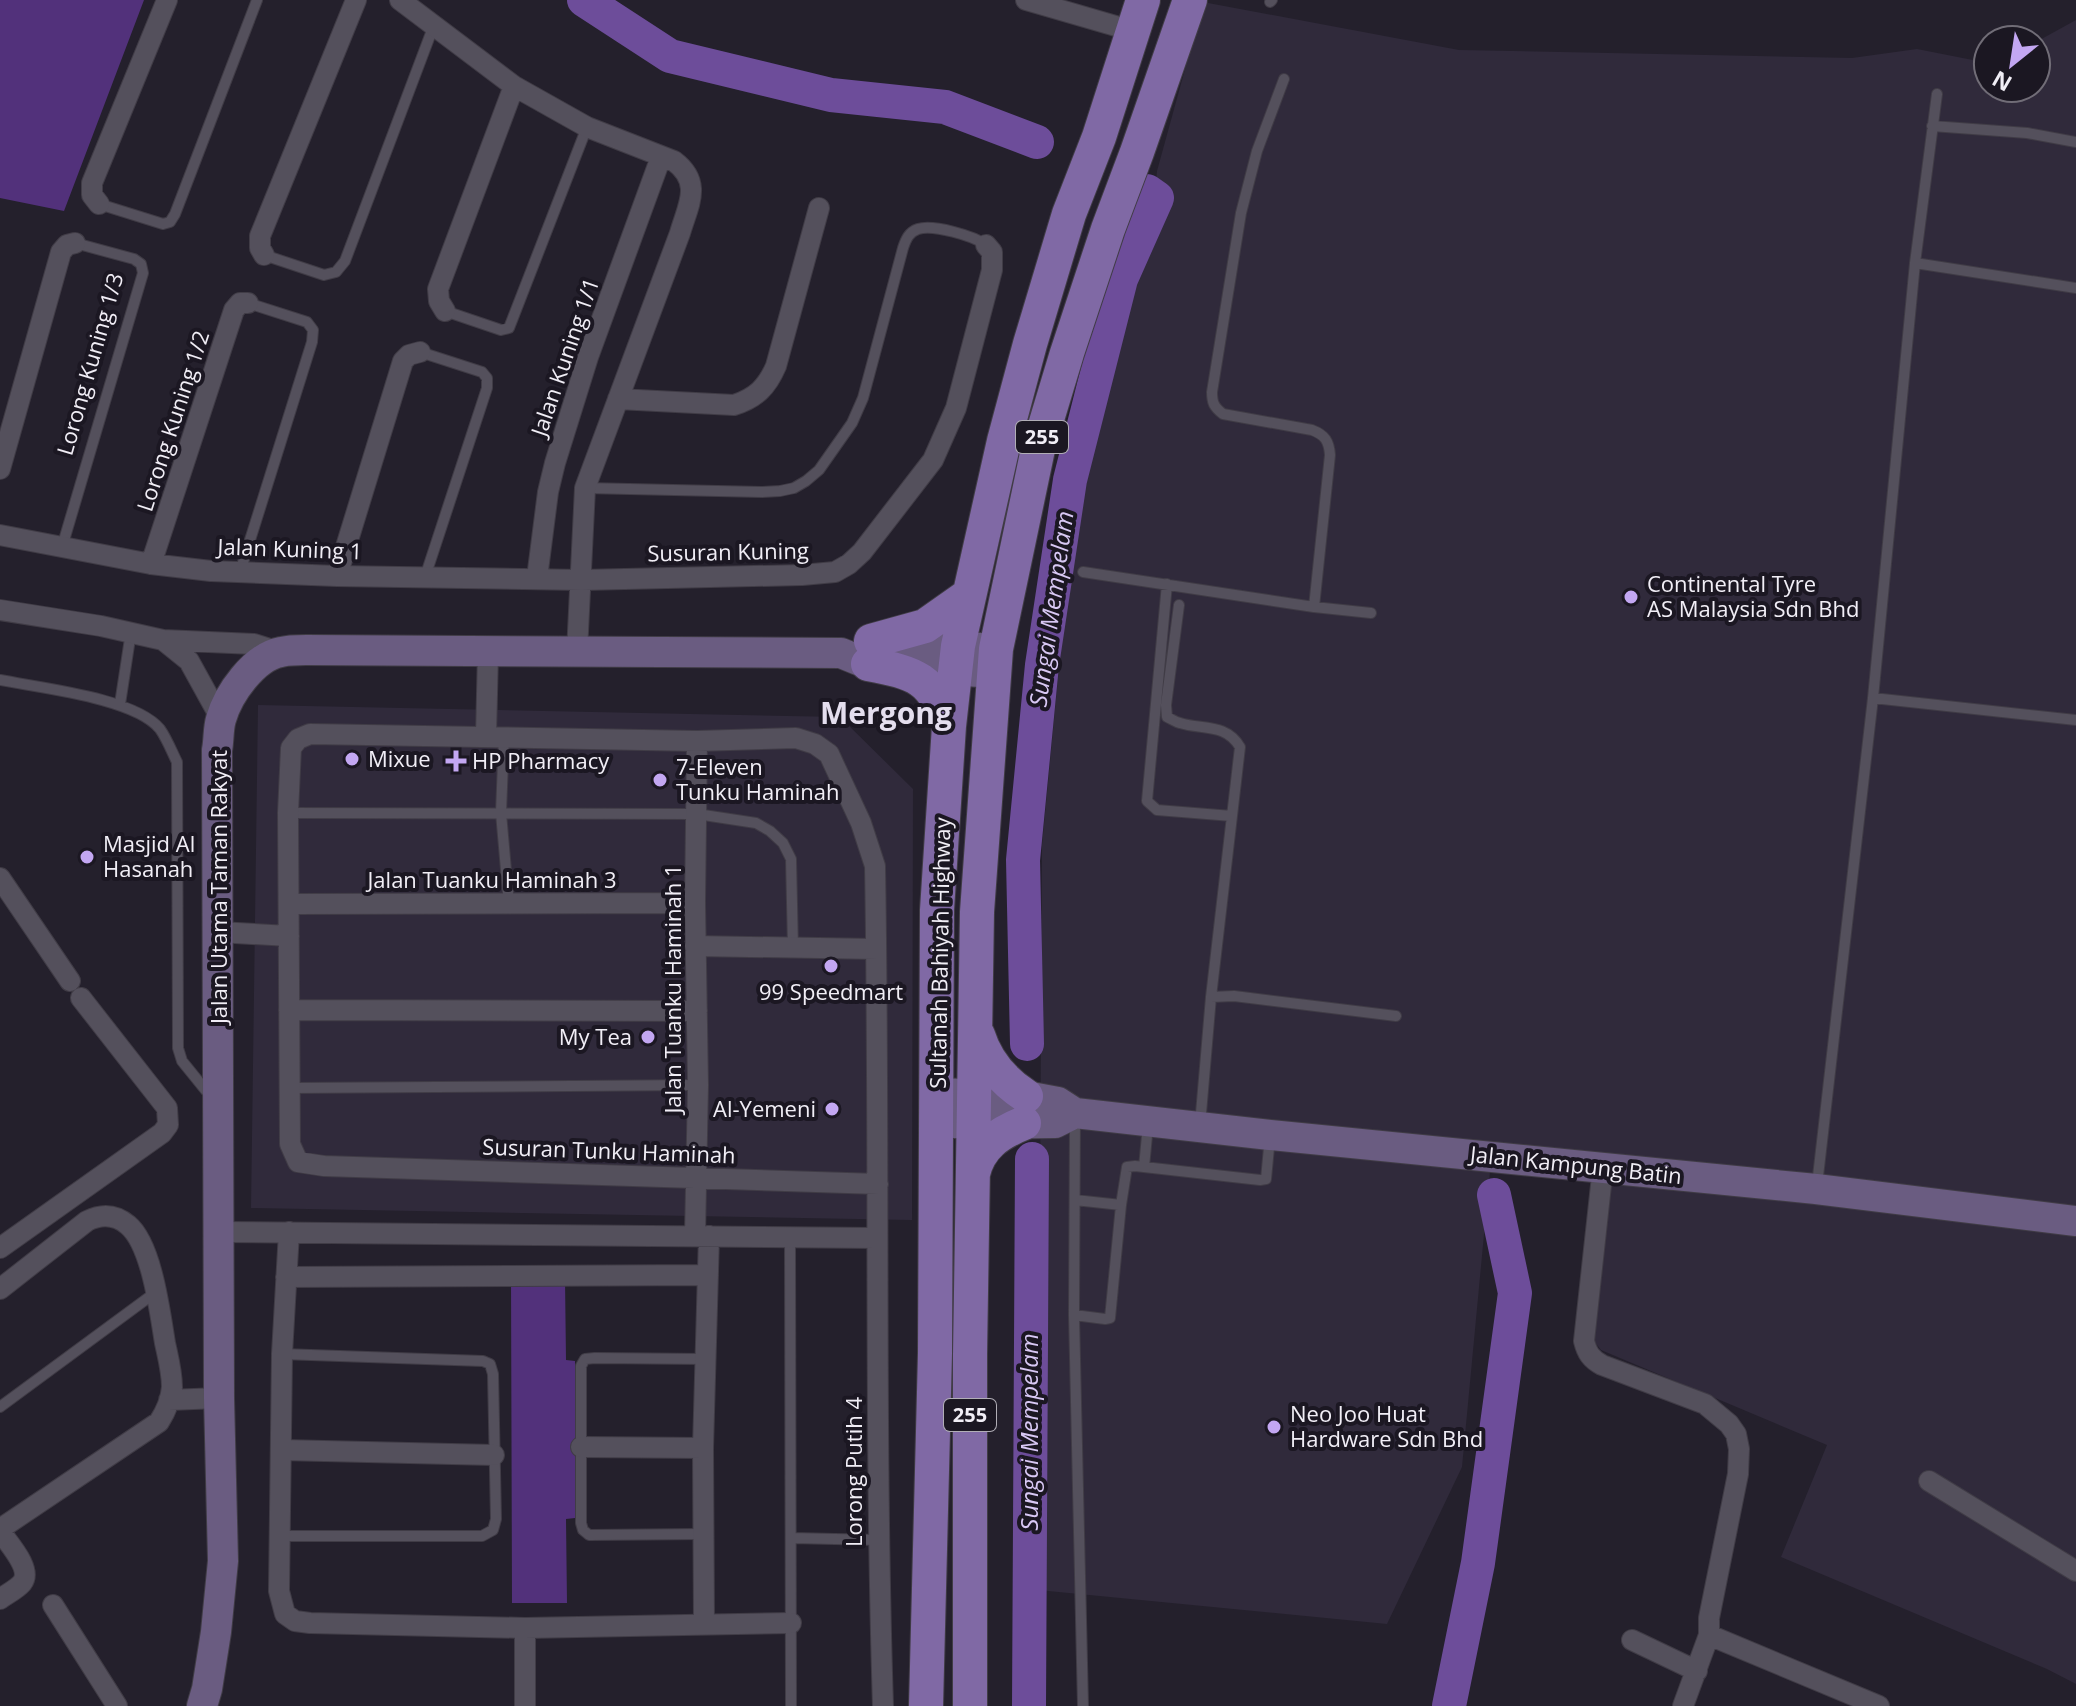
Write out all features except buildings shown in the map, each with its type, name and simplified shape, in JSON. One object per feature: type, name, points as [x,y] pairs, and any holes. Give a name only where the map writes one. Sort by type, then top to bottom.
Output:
[{"type":"main road","name":"Sultanah Bahiyah Highway","points":[[970,1706],[970,1355],[977,912],[995,661],[1038,449],[1108,229],[1190,0]]},
{"type":"main road","name":"Sultanah Bahiyah Highway","points":[[926,1706],[935,1353],[937,910],[949,726],[957,658],[1004,441],[1069,214],[1099,137],[1138,16]]},
{"type":"main road","points":[[860,653],[925,626],[969,595]]},
{"type":"main road","points":[[860,653],[911,674],[929,687],[942,705],[949,726]]},
{"type":"main road","points":[[973,1179],[978,1159],[990,1142],[1025,1110],[1015,1089],[987,1056],[975,1027]]},
{"type":"street","points":[[99,204],[92,195],[92,183],[167,0]]},
{"type":"street","points":[[264,255],[260,248],[260,236],[356,0]]},
{"type":"street","points":[[400,0],[514,86],[587,127],[674,161],[681,166],[693,191],[585,488],[577,652]]},
{"type":"street","points":[[1026,0],[1138,16]]},
{"type":"street","points":[[445,311],[439,301],[438,289],[514,86]]},
{"type":"street","name":"Jalan Kuning 1/1","points":[[537,578],[548,492],[555,463],[588,357],[661,157]]},
{"type":"street","points":[[618,399],[734,405],[748,401],[759,393],[769,382],[776,366],[819,208]]},
{"type":"street","name":"Lorong Kuning 1/3","points":[[0,469],[61,252],[67,245],[75,243]]},
{"type":"street","name":"Susuran Kuning","points":[[582,580],[819,574],[835,572],[849,564],[922,476],[949,426],[992,270],[992,252],[986,245]]},
{"type":"street","name":"Lorong Kuning 1/2","points":[[151,564],[234,310],[240,303],[248,303]]},
{"type":"street","points":[[337,576],[411,357]]},
{"type":"street","name":"Jalan Kuning 1","points":[[0,535],[151,564],[211,571],[582,580]]},
{"type":"street","points":[[0,610],[163,640],[254,644],[279,652],[860,653],[995,661]]},
{"type":"street","points":[[163,640],[189,661],[221,719]]},
{"type":"street","name":"Jalan Utama Taman Rakyat","points":[[202,1706],[216,1632],[223,1561],[219,1398],[217,750],[221,719],[234,693],[257,664],[279,652]]},
{"type":"street","points":[[488,652],[495,736],[697,741],[796,738],[815,744],[829,754],[869,844],[875,866],[878,1184]]},
{"type":"street","name":"Susuran Tunku Haminah","points":[[495,736],[310,734],[298,739],[291,748],[288,813],[290,1144],[298,1162],[324,1166],[878,1184]]},
{"type":"street","name":"Jalan Tuanku Haminah 1","points":[[697,741],[697,1177],[708,1275],[703,1448],[704,1624]]},
{"type":"street","points":[[0,878],[76,990],[167,1108],[168,1125],[162,1133],[0,1248]]},
{"type":"street","name":"Jalan Tuanku Haminah 3","points":[[290,904],[695,903]]},
{"type":"street","points":[[218,932],[289,936]]},
{"type":"street","points":[[695,946],[876,949]]},
{"type":"street","points":[[289,1010],[697,1011]]},
{"type":"street","name":"Jalan Kampung Batin","points":[[936,1107],[1025,1110],[1055,1123],[1075,1113],[1816,1189],[2076,1221]]},
{"type":"street","points":[[1603,1167],[1584,1341],[1587,1350],[1592,1359],[1602,1365],[1705,1404],[1719,1413],[1736,1434],[1739,1449],[1738,1474],[1709,1618],[1709,1635],[1683,1706]]},
{"type":"street","name":"Lorong Putih 4","points":[[878,1184],[878,1540],[883,1706]]},
{"type":"street","points":[[0,1289],[87,1221],[99,1216],[114,1217],[129,1225],[146,1255],[171,1374],[169,1400],[159,1422],[0,1530],[23,1564],[26,1574],[23,1582],[0,1599]]},
{"type":"street","points":[[219,1232],[876,1238]]},
{"type":"street","points":[[289,1232],[282,1354],[279,1591],[285,1614],[295,1621],[310,1623],[525,1628],[791,1623]]},
{"type":"street","points":[[286,1277],[708,1275]]},
{"type":"street","points":[[169,1400],[219,1398]]},
{"type":"street","points":[[581,1447],[703,1448]]},
{"type":"street","points":[[282,1450],[494,1455]]},
{"type":"street","points":[[1929,1481],[2076,1571]]},
{"type":"street","points":[[53,1605],[117,1706]]},
{"type":"street","points":[[525,1628],[525,1706]]},
{"type":"street","points":[[1709,1635],[1879,1706]]},
{"type":"street","points":[[1632,1640],[1697,1671]]},
{"type":"lane","points":[[99,204],[163,224],[170,222],[257,0]]},
{"type":"lane","points":[[264,255],[324,275],[336,272],[345,261],[434,25]]},
{"type":"lane","points":[[1284,79],[1261,141],[1241,213],[1212,403],[1223,414],[1321,433],[1330,445],[1314,607]]},
{"type":"lane","points":[[1816,1189],[1873,698],[1915,263],[1937,94]]},
{"type":"lane","points":[[1932,126],[2027,133],[2076,142]]},
{"type":"lane","points":[[445,311],[501,330],[509,328],[587,127]]},
{"type":"lane","points":[[585,488],[762,492],[794,488],[806,481],[819,470],[858,410],[909,235],[921,228],[932,229],[979,240],[986,245]]},
{"type":"lane","name":"Lorong Kuning 1/3","points":[[62,547],[143,273],[141,264],[134,259],[75,243]]},
{"type":"lane","points":[[1915,263],[2076,288]]},
{"type":"lane","points":[[240,572],[312,342],[313,330],[307,322],[248,303]]},
{"type":"lane","points":[[411,357],[482,372],[487,378],[487,388],[425,577]]},
{"type":"lane","points":[[1083,572],[1371,613]]},
{"type":"lane","points":[[1167,584],[1147,801],[1157,810],[1232,816]]},
{"type":"lane","points":[[1179,605],[1167,717],[1180,723],[1217,728],[1234,738],[1240,747],[1211,997],[1200,1127]]},
{"type":"lane","points":[[120,704],[131,632]]},
{"type":"lane","points":[[0,680],[120,704],[142,715],[159,729],[177,762],[178,1048],[182,1061],[219,1106]]},
{"type":"lane","points":[[1873,698],[2076,720]]},
{"type":"lane","points":[[495,736],[509,904]]},
{"type":"lane","points":[[288,813],[697,814],[756,823],[783,843],[791,859],[793,948]]},
{"type":"lane","points":[[1211,997],[1234,996],[1396,1016]]},
{"type":"lane","points":[[290,1088],[698,1085]]},
{"type":"lane","points":[[1075,1113],[1074,1315],[1083,1706]]},
{"type":"lane","points":[[1144,1167],[1149,1121]]},
{"type":"lane","points":[[1074,1315],[1110,1318],[1127,1167],[1266,1179],[1270,1135]]},
{"type":"lane","points":[[1075,1200],[1121,1205]]},
{"type":"lane","points":[[790,1237],[791,1706]]},
{"type":"lane","points":[[0,1407],[156,1292]]},
{"type":"lane","points":[[280,1536],[482,1536],[493,1530],[496,1519],[493,1374],[490,1364],[483,1361],[282,1354]]},
{"type":"lane","points":[[703,1534],[589,1535],[583,1530],[581,1366],[585,1359],[705,1359]]},
{"type":"lane","points":[[792,1538],[878,1540]]},
{"type":"shaded area","points":[[0,0],[144,0],[64,211],[0,198]]},
{"type":"shaded area","points":[[1208,3],[1459,50],[1852,58],[1917,49],[1972,60],[1972,104],[2052,104],[2052,33],[2076,20],[2076,1684],[1781,1557],[1827,1445],[1601,1350],[1594,1341],[1609,1182],[1490,1171],[1462,1467],[1387,1624],[1038,1590],[1042,845],[1067,584],[1091,450],[1152,229],[1157,171],[1192,44]]},
{"type":"shaded area","points":[[258,705],[840,717],[913,789],[912,1220],[251,1208]]},
{"type":"shaded area","points":[[511,1279],[565,1279],[566,1360],[575,1361],[575,1518],[566,1519],[567,1603],[512,1603]]},
{"type":"waterway","name":"Sungai Mempelam","points":[[584,0],[670,56],[831,95],[945,107],[1037,142]]},
{"type":"waterway","name":"Sungai Mempelam","points":[[1027,1044],[1023,860],[1042,665],[1070,480],[1121,279],[1157,198],[1147,191]]},
{"type":"waterway","name":"Sungai Mempelam","points":[[1029,1706],[1032,1159]]},
{"type":"waterway","points":[[1449,1706],[1478,1563],[1515,1293],[1494,1195]]},
{"type":"place","name":"Continental Tyre AS Malaysia Sdn Bhd","points":[[1631,597]]},
{"type":"place","name":"Mixue","points":[[352,759]]},
{"type":"place","name":"HP Pharmacy","points":[[456,761]]},
{"type":"place","name":"7-Eleven Tunku Haminah","points":[[660,780]]},
{"type":"place","name":"Masjid Al Hasanah","points":[[87,857]]},
{"type":"place","name":"99 Speedmart","points":[[831,966]]},
{"type":"place","name":"My Tea","points":[[648,1037]]},
{"type":"place","name":"Al-Yemeni","points":[[832,1109]]},
{"type":"place","name":"Neo Joo Huat Hardware Sdn Bhd","points":[[1274,1427]]},
{"type":"district","name":"Mergong","points":[[886,714]]}]
